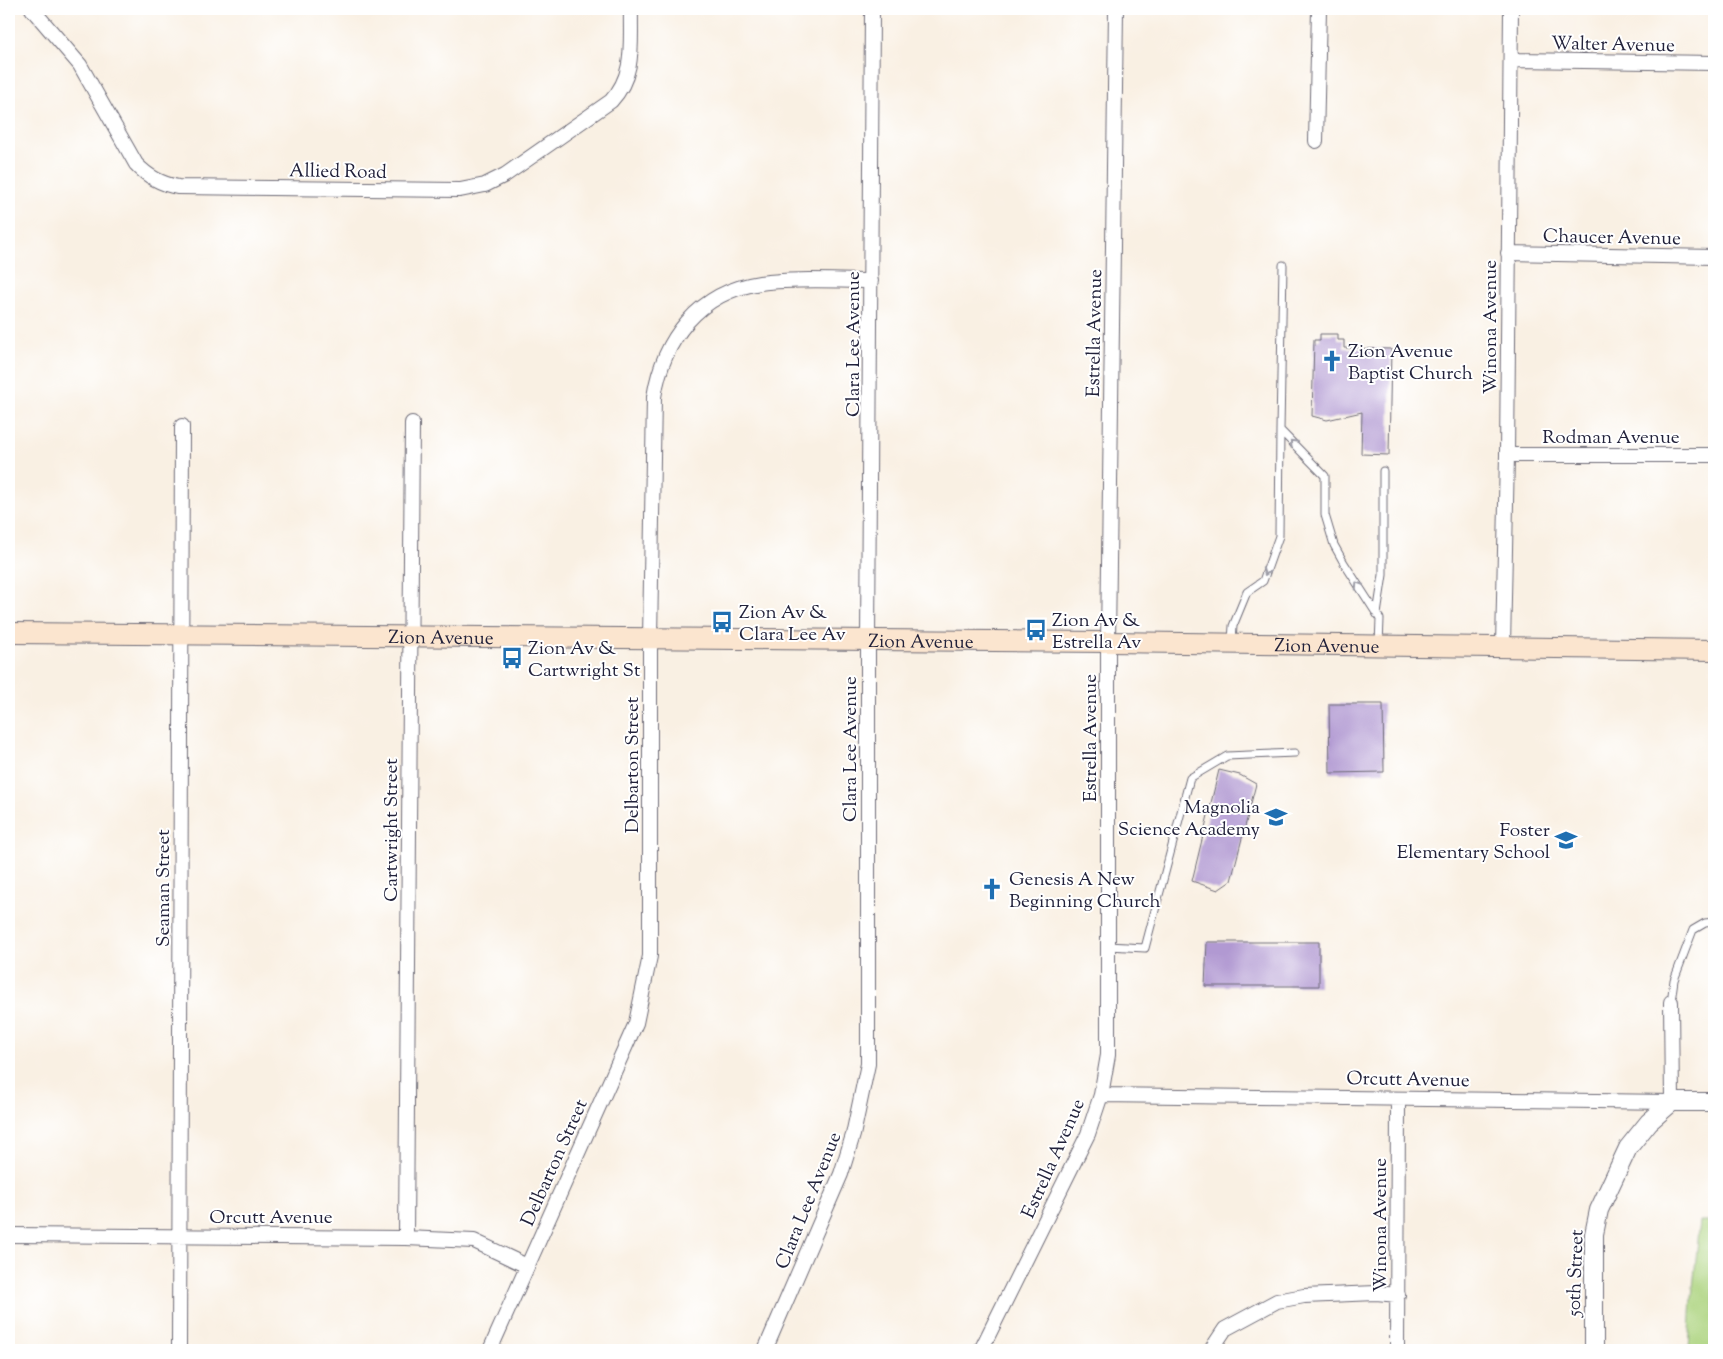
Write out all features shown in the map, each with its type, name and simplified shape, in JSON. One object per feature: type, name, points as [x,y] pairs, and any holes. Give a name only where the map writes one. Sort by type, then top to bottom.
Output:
[{"type":"main road","name":"Zion Avenue","points":[[9,633],[1108,642],[1714,650]]},
{"type":"street","name":"Allied Road","points":[[32,9],[80,66],[136,164],[142,171],[159,182],[178,187],[460,190],[485,185],[505,175],[611,101],[619,92],[628,72],[631,9]]},
{"type":"street","name":"Clara Lee Avenue","points":[[765,1350],[841,1174],[853,1136],[868,1064],[868,640],[872,9]]},
{"type":"street","name":"Estrella Avenue","points":[[981,1350],[1088,1134],[1101,1095],[1108,1054],[1108,642],[1116,9]]},
{"type":"street","points":[[1316,142],[1319,9]]},
{"type":"street","name":"Winona Avenue","points":[[1503,646],[1507,455],[1511,9]]},
{"type":"street","name":"Walter Avenue","points":[[1511,60],[1714,63]]},
{"type":"street","name":"Chaucer Avenue","points":[[1508,253],[1714,257]]},
{"type":"street","name":"Delbarton Street","points":[[490,1350],[636,1023],[650,956],[650,639],[654,396],[661,364],[672,341],[700,309],[713,300],[743,287],[775,282],[871,281]]},
{"type":"street","name":"Cartwright Street","points":[[406,1238],[412,423]]},
{"type":"street","name":"Seaman Street","points":[[180,1350],[182,426]]},
{"type":"street","name":"Rodman Avenue","points":[[1507,455],[1714,455]]},
{"type":"street","points":[[1671,1002],[1672,1102]]},
{"type":"street","name":"Orcutt Avenue","points":[[1101,1095],[1398,1100],[1714,1102]]},
{"type":"street","name":"Winona Avenue","points":[[1397,1350],[1398,1100]]},
{"type":"street","name":"50th Street","points":[[1594,1350],[1594,1234],[1599,1210],[1628,1148],[1649,1122],[1672,1102]]},
{"type":"street","name":"Orcutt Avenue","points":[[9,1235],[406,1238],[474,1241],[527,1266]]},
{"type":"street","points":[[1212,1350],[1225,1330],[1277,1301],[1304,1296],[1376,1293],[1398,1295]]},
{"type":"lane","points":[[1232,644],[1233,626],[1247,592],[1263,581],[1279,536],[1283,265]]},
{"type":"lane","points":[[1280,430],[1325,476],[1326,515],[1334,545],[1344,564],[1380,619],[1379,645]]},
{"type":"lane","points":[[1377,614],[1383,575],[1383,471]]},
{"type":"lane","points":[[1108,946],[1145,948],[1190,778],[1227,756],[1295,753]]},
{"type":"lane","points":[[1671,1002],[1674,980],[1693,930],[1705,923],[1714,922]]},
{"type":"green space","points":[[1700,1221],[1714,1221],[1714,1350],[1689,1350],[1692,1297]]},
{"type":"building","points":[[1320,334],[1338,334],[1338,340],[1344,340],[1344,348],[1391,349],[1389,455],[1361,454],[1362,412],[1327,420],[1312,416],[1314,340],[1320,340]]},
{"type":"building","points":[[1329,704],[1383,704],[1384,772],[1330,773]]},
{"type":"building","points":[[1219,770],[1240,775],[1256,784],[1231,881],[1218,890],[1192,881]]},
{"type":"building","points":[[1207,942],[1319,942],[1319,986],[1205,986]]},
{"type":"place","name":"Zion Avenue Baptist Church","points":[[1332,361]]},
{"type":"place","name":"Zion Av & Clara Lee Av","points":[[722,622]]},
{"type":"place","name":"Zion Av & Estrella Av","points":[[1036,630]]},
{"type":"place","name":"Zion Av & Cartwright St","points":[[512,658]]},
{"type":"place","name":"Magnolia Science Academy","points":[[1276,817]]},
{"type":"place","name":"Foster Elementary School","points":[[1566,840]]},
{"type":"place","name":"Genesis A New Beginning Church","points":[[992,889]]}]
